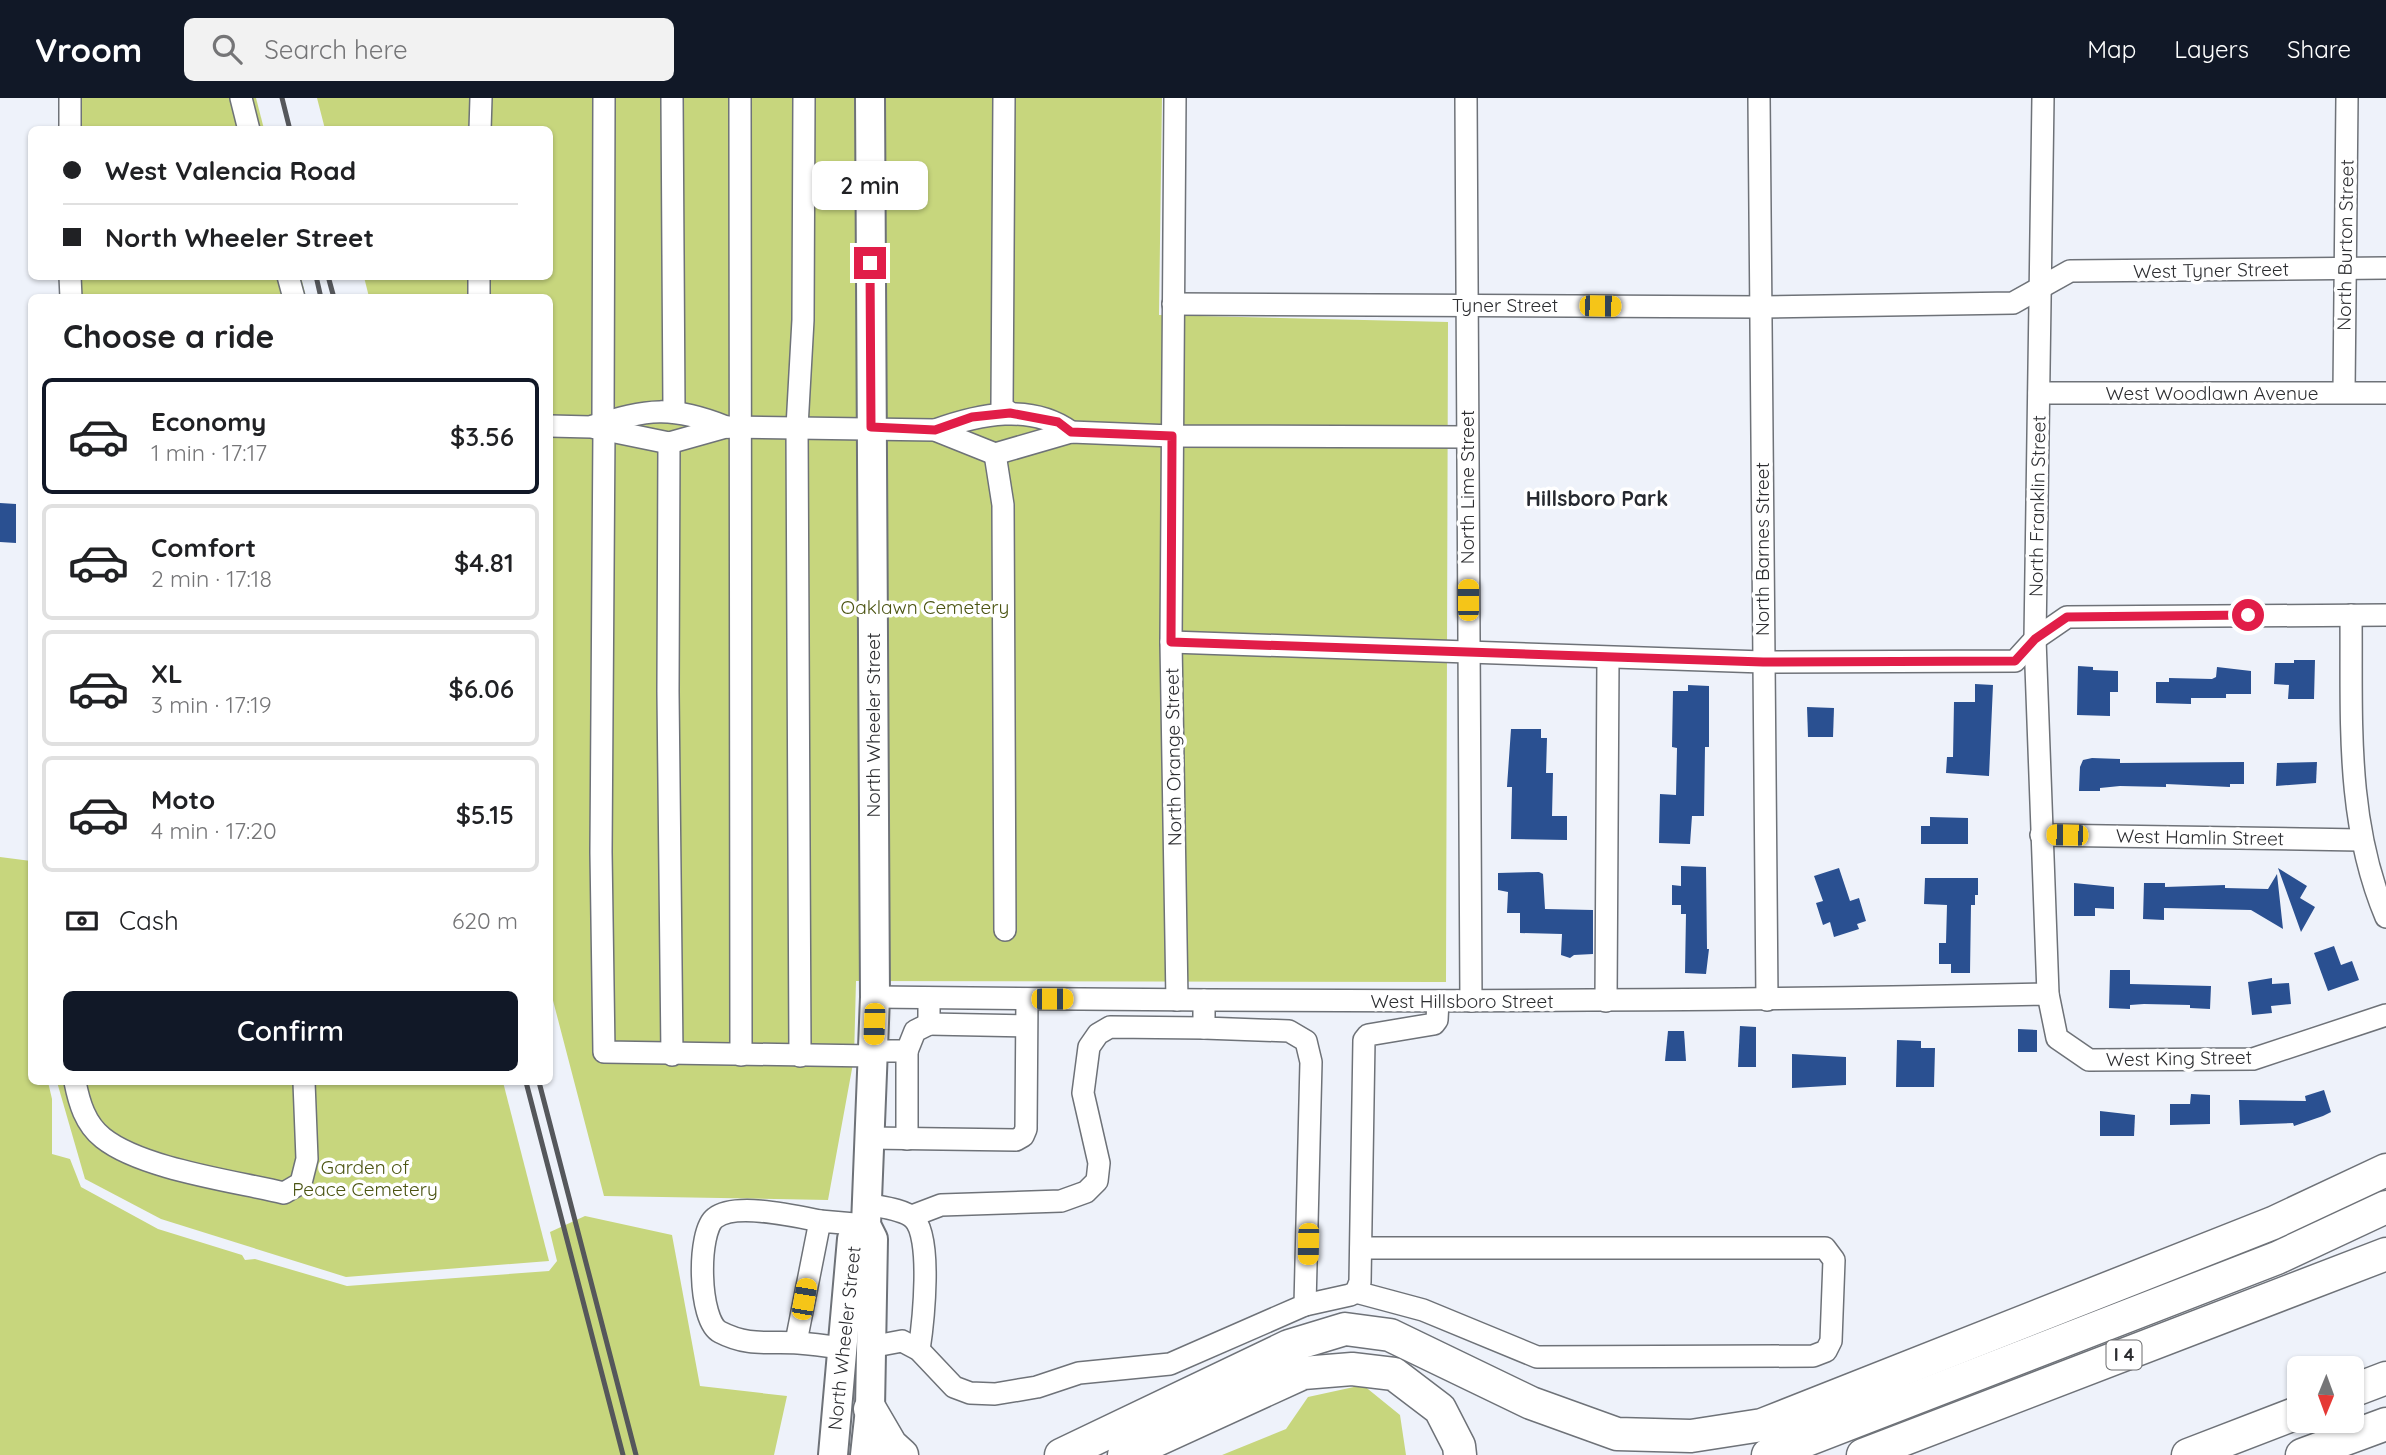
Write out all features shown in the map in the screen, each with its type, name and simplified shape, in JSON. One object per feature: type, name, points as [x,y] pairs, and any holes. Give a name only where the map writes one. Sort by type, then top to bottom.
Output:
[{"type":"highway","points":[[1061,1455],[1289,1346],[1345,1329],[1390,1335],[1531,1403],[1617,1434],[1691,1436],[1762,1424],[2273,1223],[2386,1170]]},
{"type":"highway","points":[[1768,1455],[2277,1258],[2386,1207]]},
{"type":"highway","name":"I 4","points":[[1863,1455],[2386,1254]]},
{"type":"highway","points":[[1124,1455],[1303,1373],[1352,1369],[1394,1374],[1440,1409],[1459,1446],[1460,1455]]},
{"type":"highway","points":[[2364,1386],[2386,1378]]},
{"type":"highway","points":[[870,1409],[891,1445],[902,1455]]},
{"type":"highway","points":[[2188,1455],[2287,1417]]},
{"type":"highway","points":[[2302,1455],[2386,1424]]},
{"type":"highway","points":[[2352,1455],[2386,1437]]},
{"type":"main road","name":"North Wheeler Street","points":[[865,1455],[870,1409],[873,1239],[867,1207],[875,998],[870,98]]},
{"type":"main road","name":"North Wheeler Street","points":[[833,1455],[852,1239],[867,1207]]},
{"type":"street","points":[[70,98],[70,126]]},
{"type":"street","points":[[241,98],[248,126]]},
{"type":"street","points":[[480,126],[481,98]]},
{"type":"street","points":[[604,98],[599,427],[604,1052],[800,1056],[907,1051]]},
{"type":"street","points":[[672,98],[674,410]]},
{"type":"street","points":[[740,98],[733,427],[741,1055]]},
{"type":"street","points":[[800,1056],[797,427],[803,320],[804,98]]},
{"type":"street","points":[[1004,98],[1002,407],[1010,413]]},
{"type":"street","points":[[1173,304],[1175,98]]},
{"type":"street","name":"North Lime Street","points":[[1466,98],[1471,1001]]},
{"type":"street","name":"North Barnes Street","points":[[1759,98],[1767,1000]]},
{"type":"street","name":"North Franklin Street","points":[[2043,98],[2035,639],[2040,835],[2048,994],[2057,1038]]},
{"type":"street","name":"North Burton Street","points":[[2344,393],[2347,98]]},
{"type":"street","name":"West Tyner Street","points":[[2039,286],[2070,271],[2386,268]]},
{"type":"street","name":"Tyner Street","points":[[1173,304],[1760,307],[2013,303],[2039,286]]},
{"type":"street","name":"North Orange Street","points":[[1173,304],[1171,642],[1177,1000]]},
{"type":"street","name":"West Woodlawn Avenue","points":[[2039,393],[2386,393]]},
{"type":"street","points":[[599,427],[646,411],[674,410],[733,427]]},
{"type":"street","points":[[935,430],[972,417],[1010,413],[1058,422],[1071,432]]},
{"type":"street","points":[[553,426],[599,427],[669,443],[733,427],[935,430],[995,454],[1071,432],[1172,436],[1467,437]]},
{"type":"street","points":[[669,443],[668,692],[673,1055]]},
{"type":"street","points":[[995,454],[1003,505],[1006,930]]},
{"type":"street","points":[[2351,615],[2352,775],[2360,840],[2386,917]]},
{"type":"street","points":[[1171,642],[1763,662],[2015,661],[2035,639],[2067,617],[2386,615]]},
{"type":"street","points":[[1606,1001],[1608,658]]},
{"type":"street","name":"West Hamlin Street","points":[[2040,835],[2360,840]]},
{"type":"street","name":"West Hillsboro Street","points":[[875,998],[1606,1001],[2048,994]]},
{"type":"street","points":[[929,998],[929,1024]]},
{"type":"street","points":[[869,1138],[1016,1140],[1023,1136],[1026,1129],[1027,999]]},
{"type":"street","points":[[1204,1000],[1204,1028]]},
{"type":"street","points":[[1356,1292],[1360,1282],[1364,1040],[1368,1034],[1429,1027],[1437,1020],[1438,1001]]},
{"type":"street","name":"West King Street","points":[[2057,1038],[2089,1060],[2253,1059],[2386,1015]]},
{"type":"street","points":[[907,1139],[907,1051],[915,1031],[929,1024],[1026,1026]]},
{"type":"street","points":[[841,1348],[796,1342],[762,1345],[718,1331],[709,1322],[703,1301],[706,1235],[713,1219],[728,1211],[779,1214],[820,1221],[867,1207],[912,1216],[941,1205],[1061,1201],[1086,1192],[1097,1181],[1099,1163],[1083,1093],[1089,1047],[1098,1034],[1110,1027],[1289,1031],[1306,1041],[1311,1062],[1305,1306]]},
{"type":"street","points":[[76,1085],[80,1108],[102,1138],[142,1159],[284,1193],[301,1183],[307,1159],[304,1085]]},
{"type":"street","points":[[912,1216],[921,1227],[923,1252],[923,1322],[919,1350]]},
{"type":"street","points":[[796,1342],[820,1221]]},
{"type":"street","points":[[870,1347],[902,1341],[919,1350],[954,1387],[970,1393],[995,1394],[1037,1387],[1079,1373],[1170,1364],[1305,1306],[1356,1292],[1423,1310],[1537,1357],[1813,1356],[1826,1351],[1831,1341],[1834,1260],[1832,1253],[1825,1248],[1361,1248]]},
{"type":"green space","points":[[60,98],[256,98],[263,126],[60,126]]},
{"type":"green space","name":"Oaklawn Cemetery","points":[[317,98],[1162,98],[1159,315],[1448,322],[1446,982],[856,981],[854,1058],[828,1200],[604,1196],[553,1000],[553,294],[368,294],[365,280],[553,280],[553,126],[324,126]]},
{"type":"green space","points":[[59,280],[302,280],[305,294],[59,294]]},
{"type":"green space","points":[[0,857],[28,861],[28,1085],[49,1085],[52,1099],[52,1154],[70,1159],[81,1187],[158,1229],[242,1255],[245,1260],[255,1259],[347,1286],[549,1271],[557,1261],[550,1232],[585,1216],[672,1235],[700,1386],[787,1396],[774,1455],[0,1455]]},
{"type":"green space","name":"Garden of Peace Cemetery","points":[[58,1085],[504,1085],[549,1261],[346,1277],[161,1219],[85,1179]]},
{"type":"green space","points":[[1363,1385],[1400,1415],[1406,1455],[1222,1455],[1286,1429],[1308,1397]]},
{"type":"building","points":[[0,503],[16,504],[16,543],[0,542]]},
{"type":"building","points":[[2294,660],[2315,660],[2314,699],[2288,699],[2289,685],[2274,684],[2275,663],[2294,663]]},
{"type":"building","points":[[2078,666],[2093,667],[2093,670],[2118,671],[2118,692],[2110,692],[2110,716],[2077,715]]},
{"type":"building","points":[[2217,667],[2251,671],[2251,694],[2226,694],[2226,698],[2191,698],[2191,704],[2156,703],[2156,682],[2169,682],[2169,678],[2212,679],[2216,677]]},
{"type":"building","points":[[1975,684],[1993,685],[1989,776],[1946,773],[1947,757],[1953,757],[1954,702],[1975,702]]},
{"type":"building","points":[[1688,685],[1709,686],[1709,747],[1705,747],[1704,816],[1692,816],[1690,844],[1659,843],[1660,794],[1676,795],[1677,748],[1672,747],[1673,691],[1688,691]]},
{"type":"building","points":[[1807,707],[1834,708],[1833,737],[1808,737]]},
{"type":"building","points":[[1511,729],[1541,729],[1541,738],[1547,738],[1546,773],[1553,773],[1552,816],[1567,816],[1567,840],[1511,839],[1512,787],[1507,787]]},
{"type":"building","points":[[2120,759],[2120,763],[2244,762],[2244,784],[2230,784],[2230,787],[2166,784],[2166,787],[2120,786],[2100,788],[2100,791],[2079,791],[2080,767],[2083,760]]},
{"type":"building","points":[[2317,762],[2316,783],[2276,786],[2277,763]]},
{"type":"building","points":[[1930,817],[1968,818],[1968,844],[1921,844],[1921,826],[1930,826]]},
{"type":"building","points":[[1681,866],[1706,867],[1709,949],[1706,974],[1685,973],[1686,914],[1681,914],[1681,905],[1672,905],[1672,885],[1681,886]]},
{"type":"building","points":[[1839,868],[1850,901],[1859,898],[1866,921],[1857,924],[1859,929],[1834,937],[1830,922],[1823,925],[1816,903],[1823,901],[1814,876]]},
{"type":"building","points":[[2278,868],[2307,886],[2300,898],[2315,907],[2301,932]]},
{"type":"building","points":[[1498,873],[1543,874],[1545,909],[1593,910],[1593,954],[1574,955],[1570,958],[1561,955],[1562,934],[1520,933],[1520,913],[1507,913],[1508,892],[1498,890]]},
{"type":"building","points":[[2277,874],[2283,929],[2251,910],[2164,908],[2164,920],[2143,919],[2144,883],[2165,883],[2165,887],[2225,885],[2225,888],[2268,889]]},
{"type":"building","points":[[1925,878],[1978,878],[1978,895],[1975,895],[1975,905],[1971,905],[1970,973],[1951,973],[1951,964],[1939,964],[1939,943],[1946,943],[1947,905],[1924,904]]},
{"type":"building","points":[[2074,883],[2114,887],[2114,909],[2095,908],[2095,916],[2074,916]]},
{"type":"building","points":[[2334,946],[2341,965],[2352,961],[2359,980],[2328,991],[2314,953]]},
{"type":"building","points":[[2110,970],[2130,970],[2130,984],[2211,986],[2210,1009],[2190,1008],[2190,1005],[2144,1004],[2130,1005],[2130,1009],[2109,1008]]},
{"type":"building","points":[[2272,978],[2272,984],[2289,983],[2291,1004],[2271,1006],[2272,1013],[2252,1015],[2248,982]]},
{"type":"building","points":[[1740,1026],[1756,1027],[1756,1067],[1738,1067]]},
{"type":"building","points":[[2018,1029],[2037,1030],[2037,1052],[2018,1052]]},
{"type":"building","points":[[1668,1031],[1684,1031],[1686,1061],[1665,1061]]},
{"type":"building","points":[[1897,1040],[1921,1041],[1921,1048],[1935,1048],[1934,1087],[1896,1087]]},
{"type":"building","points":[[1792,1054],[1846,1057],[1846,1085],[1792,1088]]},
{"type":"building","points":[[2324,1090],[2331,1112],[2323,1116],[2294,1126],[2293,1123],[2240,1125],[2239,1100],[2306,1101],[2305,1096]]},
{"type":"building","points":[[2191,1094],[2210,1095],[2210,1124],[2170,1125],[2170,1104],[2190,1104]]},
{"type":"building","points":[[2100,1111],[2135,1115],[2134,1136],[2100,1136]]},
{"type":"railway","points":[[282,98],[289,126]]},
{"type":"railway","points":[[317,280],[320,294]]},
{"type":"railway","points":[[329,280],[333,294]]},
{"type":"railway","points":[[527,1085],[623,1455]]},
{"type":"railway","points":[[540,1085],[636,1455]]},
{"type":"district","name":"Hillsboro Park","points":[[1597,499]]},
{"type":"route","points":[[870,263],[871,427],[935,430],[972,417],[1010,413],[1058,422],[1071,432],[1172,436],[1171,642],[1763,662],[2015,661],[2035,639],[2067,617],[2248,615]]}]
